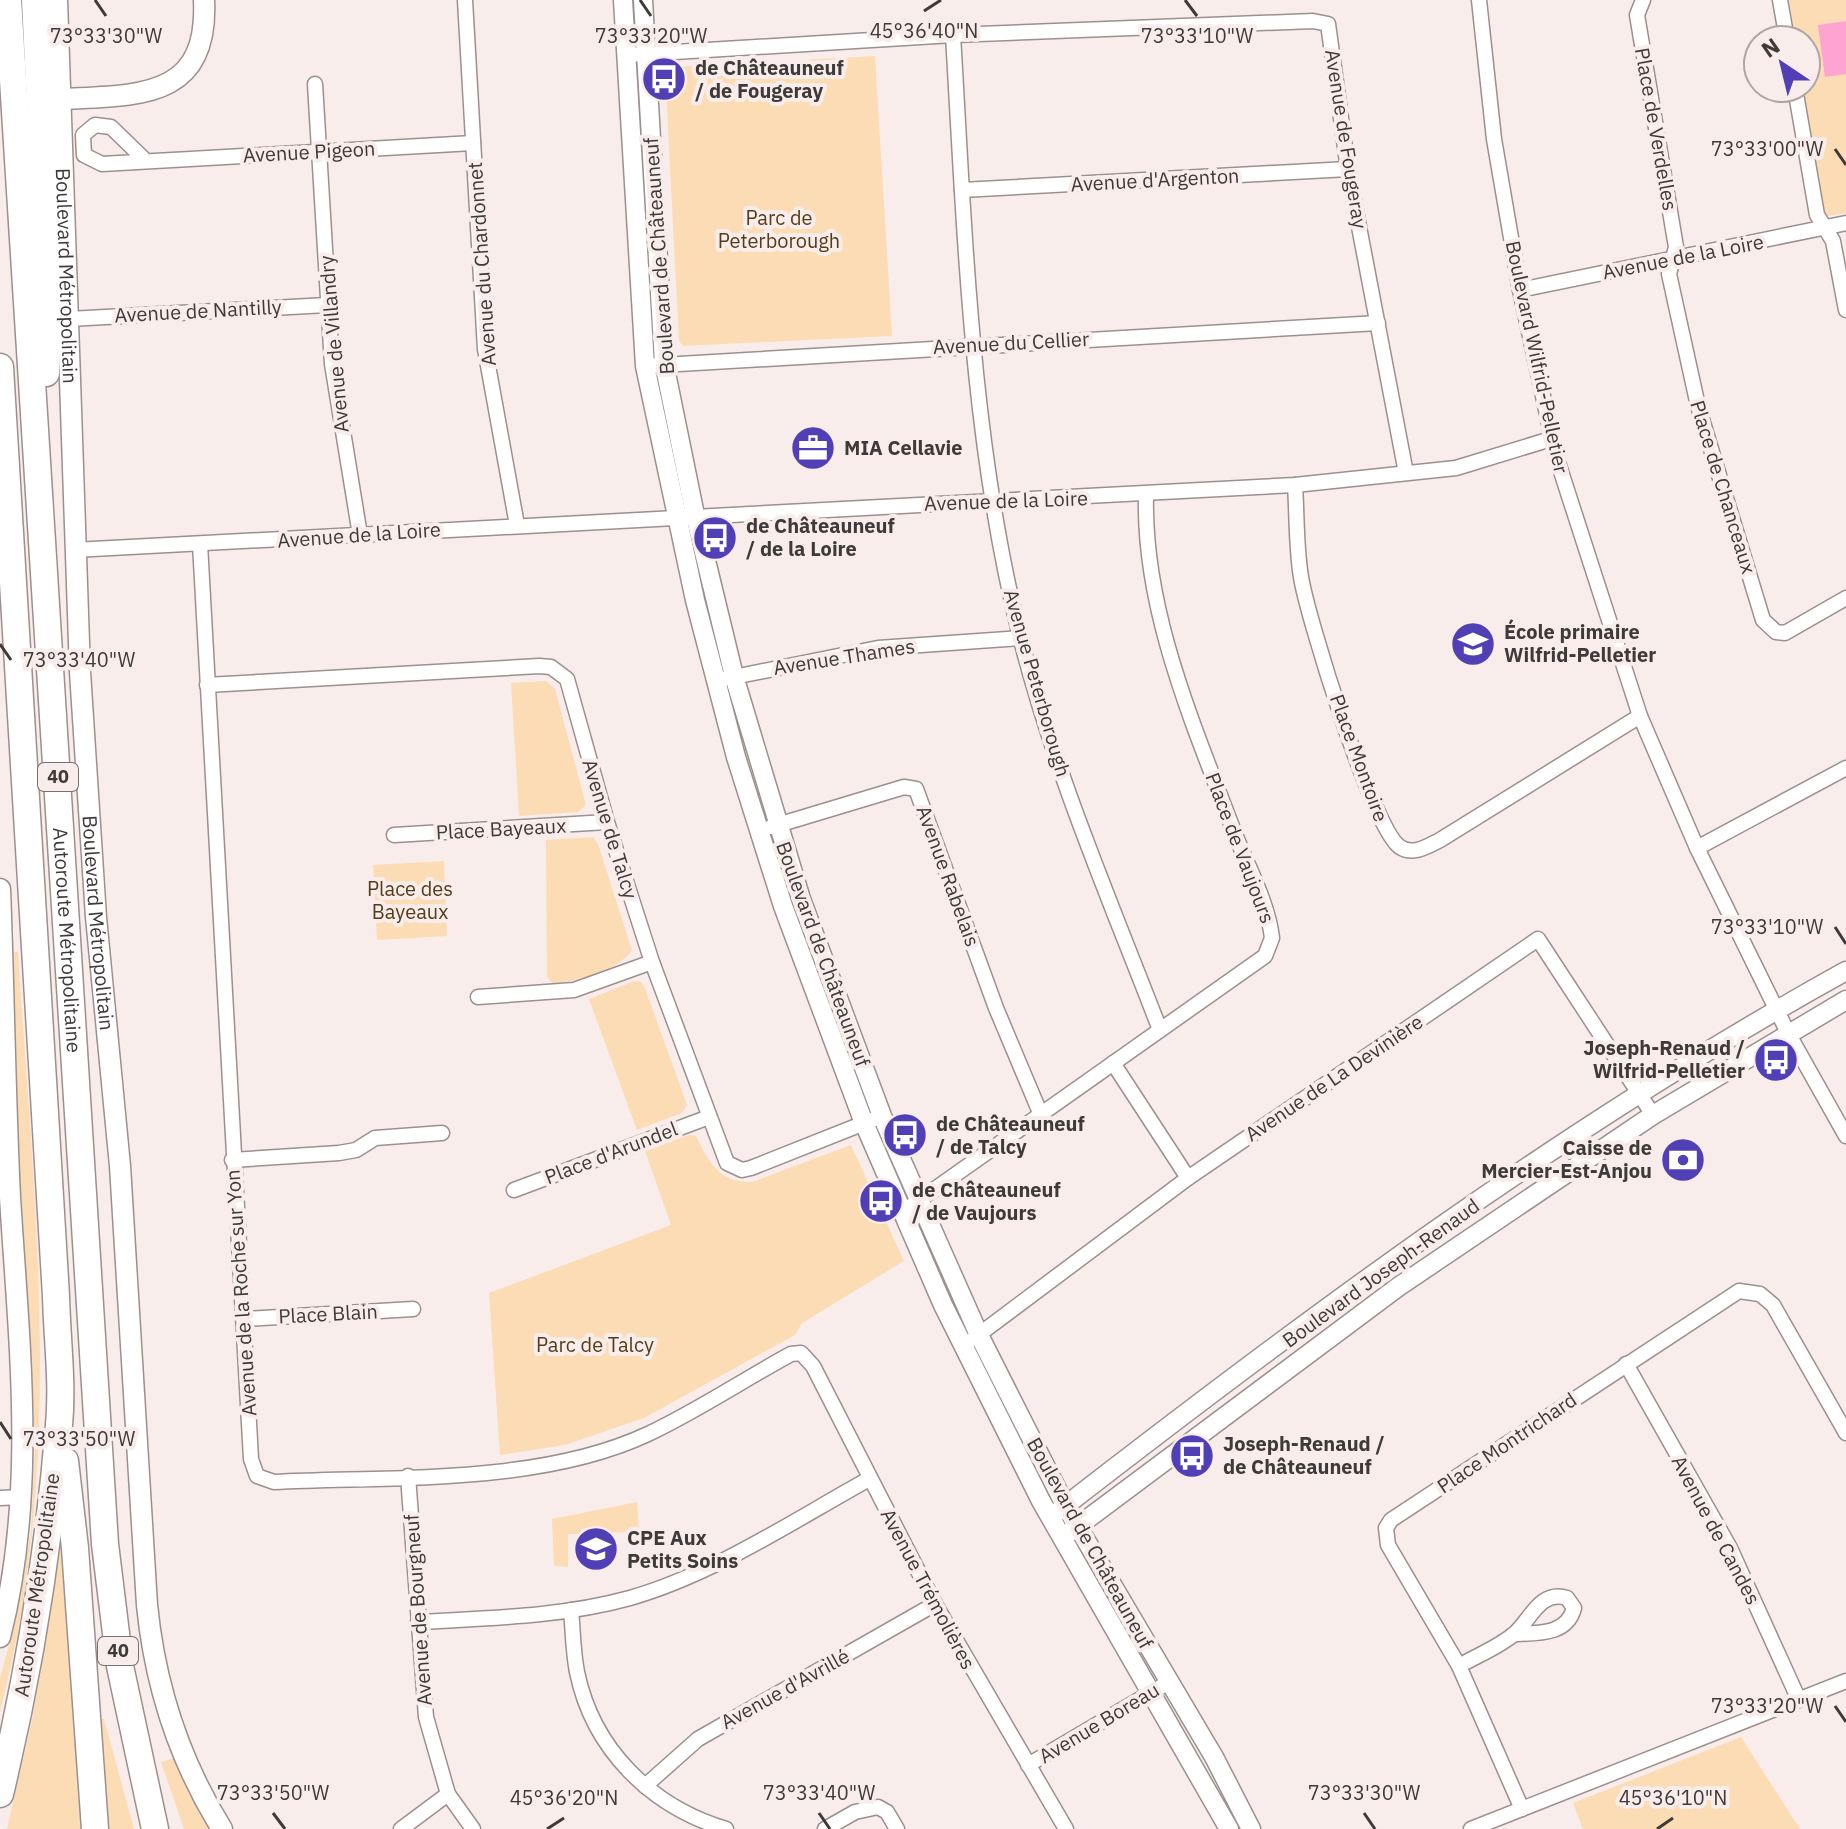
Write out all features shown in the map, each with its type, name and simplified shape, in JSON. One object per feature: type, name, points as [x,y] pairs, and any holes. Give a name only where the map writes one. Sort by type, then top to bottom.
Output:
[{"type":"highway","name":"Autoroute Métropolitaine","points":[[8,0],[105,1544],[116,1641],[155,1829]]},
{"type":"highway","points":[[35,0],[49,293],[41,496]]},
{"type":"highway","name":"Autoroute Métropolitaine","points":[[0,367],[53,1250],[60,1422],[37,1603],[19,1714],[0,1794]]},
{"type":"highway","points":[[60,1422],[75,1548],[95,1829]]},
{"type":"highway","points":[[0,1756],[19,1714]]},
{"type":"highway","points":[[140,1755],[173,1829]]},
{"type":"main road","name":"Boulevard Métropolitain","points":[[57,0],[74,550],[93,883],[120,1166],[149,1628],[162,1692],[175,1735],[200,1793],[222,1829]]},
{"type":"main road","points":[[62,99],[144,93],[173,82],[190,66],[201,44],[204,0]]},
{"type":"main road","points":[[0,889],[2,1060],[24,1433],[22,1497],[12,1581],[0,1637]]},
{"type":"street","name":"Avenue du Chardonnet","points":[[465,0],[485,349],[517,525]]},
{"type":"street","name":"Boulevard de Châteauneuf","points":[[623,0],[645,366],[675,517],[725,679],[809,979],[901,1213],[962,1345],[1061,1537],[1229,1829]]},
{"type":"street","name":"Boulevard de Châteauneuf","points":[[643,0],[664,363],[725,679]]},
{"type":"street","name":"Boulevard Wilfrid-Pelletier","points":[[1479,0],[1494,139],[1520,290],[1551,439],[1640,716],[1697,848],[1788,1033],[1846,1136]]},
{"type":"street","name":"Place de Verdelles","points":[[1643,0],[1637,15],[1676,247],[1673,259]]},
{"type":"street","points":[[1780,0],[1784,24]]},
{"type":"street","name":"Avenue de Fougeray","points":[[626,55],[953,35],[1313,21],[1328,24],[1348,169],[1406,473]]},
{"type":"street","name":"Avenue Peterborough","points":[[953,35],[972,345],[992,501],[1021,638],[1070,797],[1160,1030]]},
{"type":"street","name":"Avenue de Villandry","points":[[315,84],[327,305],[339,419],[360,535]]},
{"type":"street","points":[[1798,104],[1817,215],[1833,241],[1846,310]]},
{"type":"street","name":"Avenue Pigeon","points":[[146,161],[473,143]]},
{"type":"street","name":"Avenue d'Argenton","points":[[962,190],[1348,169]]},
{"type":"street","name":"Avenue de la Loire","points":[[1520,290],[1846,223]]},
{"type":"street","name":"Place de Chanceaux","points":[[1673,259],[1669,274],[1698,406],[1763,620],[1776,632],[1785,633],[1846,598]]},
{"type":"street","name":"Avenue de Nantilly","points":[[69,319],[327,305]]},
{"type":"street","name":"Avenue du Cellier","points":[[645,366],[1378,323]]},
{"type":"street","name":"Avenue de la Loire","points":[[74,550],[1295,485],[1456,468],[1551,439]]},
{"type":"street","name":"Place Montoire","points":[[1295,485],[1301,579],[1328,675],[1371,797],[1386,830],[1400,848],[1417,851],[1440,840],[1640,716]]},
{"type":"street","name":"Place de Vaujours","points":[[901,1213],[1265,956],[1272,938],[1194,726],[1163,629],[1145,542],[1146,495]]},
{"type":"street","name":"Avenue de la Roche sur Yon","points":[[200,544],[232,1160],[251,1459],[257,1476],[274,1482],[489,1472],[608,1449],[647,1435],[794,1353]]},
{"type":"street","name":"Avenue Thames","points":[[725,679],[878,648],[1021,638]]},
{"type":"street","name":"Avenue de Talcy","points":[[207,685],[551,667],[567,679],[607,822],[652,962],[727,1163],[742,1170],[882,1116]]},
{"type":"street","points":[[1697,848],[1846,768]]},
{"type":"street","name":"Avenue Rabelais","points":[[768,828],[904,787],[916,789],[996,1008],[1041,1115]]},
{"type":"street","name":"Place Bayeaux","points":[[394,835],[607,822]]},
{"type":"street","name":"Boulevard de Châteauneuf","points":[[768,828],[882,1116],[979,1335],[1065,1505],[1251,1829]]},
{"type":"street","name":"Avenue de La Devinière","points":[[962,1345],[1188,1178],[1538,939],[1637,1095],[1653,1115]]},
{"type":"street","points":[[478,997],[574,990],[652,962]]},
{"type":"street","name":"Boulevard Joseph-Renaud","points":[[1050,1517],[1382,1270],[1637,1095],[1846,971]]},
{"type":"street","name":"Boulevard Joseph-Renaud","points":[[1061,1537],[1398,1287],[1653,1115],[1846,1000]]},
{"type":"street","points":[[1113,1063],[1188,1178]]},
{"type":"street","name":"Place d'Arundel","points":[[514,1190],[709,1117]]},
{"type":"street","points":[[232,1160],[339,1153],[356,1150],[375,1138],[442,1133]]},
{"type":"street","name":"Place Montrichard","points":[[1522,1809],[1459,1666],[1388,1545],[1386,1528],[1391,1520],[1739,1291],[1760,1294],[1773,1305],[1846,1433]]},
{"type":"street","name":"Place Blain","points":[[244,1319],[413,1309]]},
{"type":"street","name":"Avenue Trémolières","points":[[794,1353],[809,1358],[935,1604],[1066,1829]]},
{"type":"street","name":"Avenue de Candes","points":[[1626,1364],[1730,1548],[1799,1700]]},
{"type":"street","name":"Avenue de Bourgneuf","points":[[408,1476],[426,1717],[448,1794],[473,1829]]},
{"type":"street","points":[[418,1622],[571,1610],[631,1597],[685,1577],[869,1479]]},
{"type":"street","points":[[0,1498],[22,1497]]},
{"type":"street","name":"Avenue d'Avrillé","points":[[645,1786],[698,1739],[935,1604]]},
{"type":"street","points":[[571,1610],[576,1670],[588,1707],[608,1746],[645,1786],[686,1815],[726,1829]]},
{"type":"street","points":[[1459,1666],[1515,1634]]},
{"type":"street","points":[[1471,1829],[1846,1681]]},
{"type":"street","name":"Avenue Boreau","points":[[1028,1765],[1169,1682]]},
{"type":"street","points":[[401,1829],[448,1794]]},
{"type":"street","points":[[825,1829],[855,1812],[878,1807],[887,1812],[897,1829]]},
{"type":"green space","points":[[1789,0],[1846,0],[1846,213],[1823,217],[1805,104],[1822,104],[1822,24],[1793,24]]},
{"type":"green space","name":"Parc de Peterborough","points":[[875,56],[892,336],[683,346],[679,341],[665,71],[673,67]]},
{"type":"green space","points":[[546,681],[555,689],[586,805],[578,812],[519,816],[511,683]]},
{"type":"green space","points":[[593,837],[598,844],[632,950],[618,963],[597,974],[552,983],[547,977],[546,840]]},
{"type":"green space","name":"Place des Bayeaux","points":[[444,861],[447,936],[377,940],[373,865]]},
{"type":"green space","points":[[13,952],[18,952],[37,1238],[39,1428],[33,1523],[20,1618],[0,1711],[0,1678],[14,1627],[31,1531],[35,1442],[18,1144]]},
{"type":"green space","points":[[634,981],[641,982],[645,988],[687,1105],[682,1113],[637,1130],[589,999]]},
{"type":"green space","name":"Parc de Talcy","points":[[689,1135],[696,1136],[723,1175],[752,1182],[851,1145],[904,1261],[802,1323],[795,1335],[644,1418],[565,1445],[500,1455],[489,1293],[671,1225],[645,1151]]},
{"type":"green space","points":[[637,1502],[639,1532],[593,1533],[593,1528],[581,1529],[581,1534],[568,1534],[568,1567],[554,1566],[552,1519]]},
{"type":"green space","points":[[60,1545],[85,1829],[7,1829],[33,1715]]},
{"type":"green space","points":[[97,1719],[104,1719],[134,1829],[106,1829]]},
{"type":"green space","points":[[1741,1737],[1800,1829],[1583,1829],[1573,1803]]},
{"type":"green space","points":[[175,1758],[212,1829],[184,1829],[161,1762]]},
{"type":"shaded area","points":[[1846,21],[1846,74],[1825,77],[1822,24]]},
{"type":"place","name":"de Châteauneuf / de Fougeray","points":[[664,79]]},
{"type":"place","name":"MIA Cellavie","points":[[813,448]]},
{"type":"place","name":"de Châteauneuf / de la Loire","points":[[715,538]]},
{"type":"place","name":"École primaire Wilfrid-Pelletier","points":[[1473,644]]},
{"type":"place","name":"Joseph-Renaud / Wilfrid-Pelletier","points":[[1776,1060]]},
{"type":"place","name":"de Châteauneuf / de Talcy","points":[[905,1135]]},
{"type":"place","name":"Caisse de Mercier-Est-Anjou","points":[[1683,1160]]},
{"type":"place","name":"de Châteauneuf / de Vaujours","points":[[881,1201]]},
{"type":"place","name":"Joseph-Renaud / de Châteauneuf","points":[[1192,1456]]},
{"type":"place","name":"CPE Aux Petits Soins","points":[[596,1549]]}]
